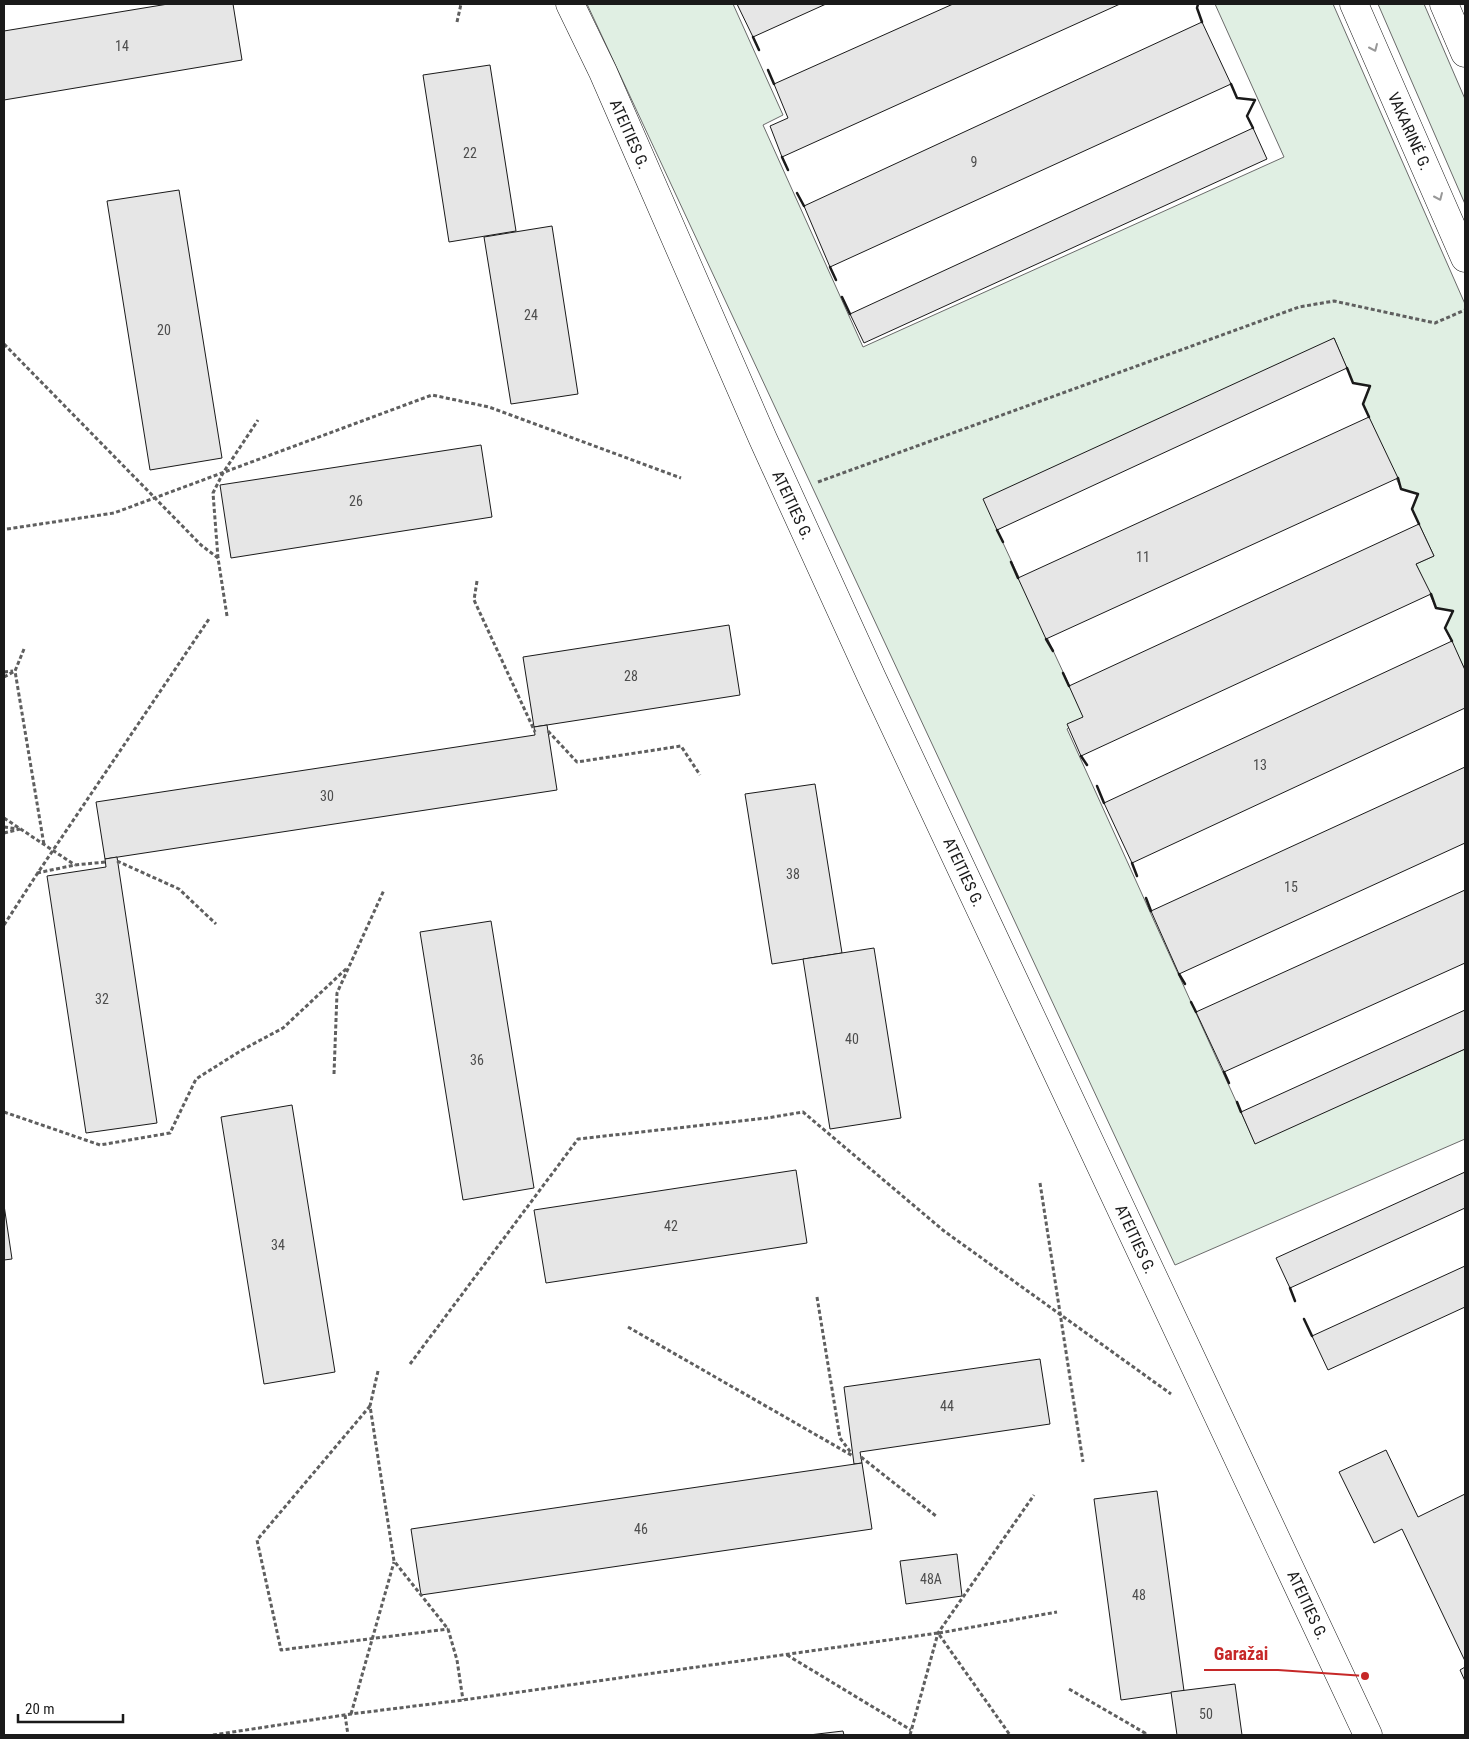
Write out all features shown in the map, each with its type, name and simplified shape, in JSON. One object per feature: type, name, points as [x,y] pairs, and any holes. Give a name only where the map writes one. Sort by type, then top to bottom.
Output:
[{"type":"street","name":"ATEITIES G.","points":[[570,4],[603,72],[787,493],[868,670],[1368,1735]]},
{"type":"street","name":"VAKARINĖ G.","points":[[1354,4],[1465,258]]},
{"type":"street","points":[[1444,4],[1465,53]]},
{"type":"path","points":[[457,22],[461,4]]},
{"type":"path","points":[[787,493],[1300,307],[1334,301],[1435,323],[1465,310]]},
{"type":"path","points":[[4,344],[154,498],[201,545],[218,558]]},
{"type":"path","points":[[8,529],[114,513],[432,395],[489,407],[681,478]]},
{"type":"path","points":[[227,616],[218,558],[213,493],[223,473],[258,420]]},
{"type":"path","points":[[477,581],[474,600],[534,732]]},
{"type":"path","points":[[4,925],[209,619]]},
{"type":"path","points":[[24,648],[16,671],[44,845]]},
{"type":"path","points":[[4,672],[16,671]]},
{"type":"path","points":[[4,677],[16,671]]},
{"type":"path","points":[[548,730],[577,762],[681,746],[700,775]]},
{"type":"path","points":[[4,818],[75,865]]},
{"type":"path","points":[[4,827],[21,829]]},
{"type":"path","points":[[4,833],[21,829]]},
{"type":"path","points":[[117,861],[179,889],[216,924]]},
{"type":"path","points":[[37,874],[75,865],[105,862]]},
{"type":"path","points":[[334,1074],[337,993],[384,890]]},
{"type":"path","points":[[4,1112],[100,1144],[170,1133],[196,1079],[242,1050],[283,1028],[347,968]]},
{"type":"path","points":[[410,1364],[578,1139],[767,1118],[803,1112],[944,1231],[1178,1399]]},
{"type":"path","points":[[1040,1182],[1082,1462]]},
{"type":"path","points":[[628,1328],[854,1456],[840,1438],[817,1297]]},
{"type":"path","points":[[351,1714],[394,1561],[370,1406],[378,1371]]},
{"type":"path","points":[[370,1406],[257,1540],[280,1650],[448,1629]]},
{"type":"path","points":[[861,1457],[936,1516]]},
{"type":"path","points":[[910,1735],[938,1633],[1034,1496]]},
{"type":"path","points":[[394,1561],[448,1629],[457,1660],[463,1700]]},
{"type":"path","points":[[213,1735],[351,1714],[938,1633],[1057,1612]]},
{"type":"path","points":[[938,1633],[1010,1735]]},
{"type":"path","points":[[786,1655],[911,1730]]},
{"type":"path","points":[[1069,1689],[1145,1733],[1145,1735]]},
{"type":"path","points":[[345,1715],[348,1735]]},
{"type":"green space","points":[[587,4],[733,4],[783,115],[763,125],[863,347],[1284,157],[1215,4],[1333,4],[1465,304],[1465,670],[1445,628],[1453,611],[1436,608],[1416,564],[1434,556],[1412,509],[1418,494],[1401,489],[1363,404],[1370,386],[1353,383],[1334,338],[997,530],[1084,717],[1067,729],[1255,1143],[1465,1049],[1465,1139],[1175,1265]]},
{"type":"green space","points":[[1378,4],[1424,4],[1465,99],[1465,204]]},
{"type":"building","points":[[168,4],[233,4],[242,60],[4,100],[4,31]]},
{"type":"building","points":[[737,4],[826,4],[753,37]]},
{"type":"building","points":[[953,4],[1120,4],[782,157],[770,126],[788,118],[774,84]]},
{"type":"building","points":[[1202,22],[1231,84],[830,267],[804,206]]},
{"type":"building","points":[[490,65],[516,231],[449,242],[423,75]]},
{"type":"building","points":[[1253,128],[1267,159],[864,343],[850,314]]},
{"type":"building","points":[[179,190],[222,458],[150,470],[107,201]]},
{"type":"building","points":[[552,226],[578,394],[511,404],[484,237]]},
{"type":"building","points":[[1334,338],[1347,368],[997,530],[983,499]]},
{"type":"building","points":[[1369,417],[1398,478],[1046,639],[1018,578]]},
{"type":"building","points":[[481,445],[492,517],[231,558],[220,485]]},
{"type":"building","points":[[1419,524],[1434,556],[1416,564],[1431,594],[1081,756],[1067,724],[1083,717],[1069,686]]},
{"type":"building","points":[[729,625],[740,695],[534,727],[523,657]]},
{"type":"building","points":[[1452,641],[1465,670],[1465,708],[1132,863],[1104,803]]},
{"type":"building","points":[[547,725],[557,790],[105,859],[96,802],[535,735],[534,727]]},
{"type":"building","points":[[1465,767],[1465,843],[1179,974],[1151,911]]},
{"type":"building","points":[[815,784],[842,953],[772,964],[745,794]]},
{"type":"building","points":[[117,857],[157,1123],[86,1133],[47,876],[106,867],[105,859]]},
{"type":"building","points":[[1465,890],[1465,963],[1224,1072],[1196,1012]]},
{"type":"building","points":[[491,921],[534,1188],[463,1200],[420,932]]},
{"type":"building","points":[[874,948],[901,1118],[830,1129],[803,959]]},
{"type":"building","points":[[1465,1010],[1465,1049],[1255,1144],[1241,1112]]},
{"type":"building","points":[[292,1105],[335,1372],[264,1384],[221,1117]]},
{"type":"building","points":[[796,1170],[807,1243],[546,1283],[534,1210]]},
{"type":"building","points":[[1465,1172],[1465,1208],[1290,1288],[1276,1258]]},
{"type":"building","points":[[4,1205],[12,1259],[4,1260]]},
{"type":"building","points":[[1465,1266],[1465,1307],[1328,1370],[1312,1336]]},
{"type":"building","points":[[1040,1359],[1050,1424],[860,1452],[862,1463],[854,1464],[844,1387]]},
{"type":"building","points":[[1386,1450],[1418,1517],[1465,1494],[1465,1661],[1402,1529],[1374,1543],[1339,1472]]},
{"type":"building","points":[[862,1463],[872,1529],[421,1595],[411,1529]]},
{"type":"building","points":[[1157,1491],[1184,1691],[1121,1700],[1094,1499]]},
{"type":"building","points":[[957,1554],[962,1596],[906,1604],[900,1561]]},
{"type":"building","points":[[1465,1667],[1465,1681],[1460,1670]]},
{"type":"building","points":[[1235,1684],[1242,1735],[1177,1735],[1171,1692]]},
{"type":"building","points":[[843,1731],[844,1735],[809,1735]]},
{"type":"wall","points":[[1198,4],[1197,8],[1202,22]]},
{"type":"wall","points":[[753,37],[759,50]]},
{"type":"wall","points":[[768,70],[774,84]]},
{"type":"wall","points":[[1231,84],[1237,98],[1255,100],[1247,116],[1253,128]]},
{"type":"wall","points":[[782,157],[788,170]]},
{"type":"wall","points":[[797,193],[804,206]]},
{"type":"wall","points":[[830,267],[836,280]]},
{"type":"wall","points":[[842,297],[850,314]]},
{"type":"wall","points":[[1347,368],[1353,383],[1370,386],[1363,404],[1369,417]]},
{"type":"wall","points":[[1398,478],[1401,489],[1418,494],[1412,509],[1419,524]]},
{"type":"wall","points":[[997,530],[1003,542]]},
{"type":"wall","points":[[1011,562],[1018,578]]},
{"type":"wall","points":[[1431,594],[1436,608],[1453,611],[1445,628],[1452,641]]},
{"type":"wall","points":[[1046,639],[1053,651]]},
{"type":"wall","points":[[1063,673],[1069,686]]},
{"type":"wall","points":[[1081,756],[1087,765]]},
{"type":"wall","points":[[1097,786],[1104,803]]},
{"type":"wall","points":[[1132,863],[1137,876]]},
{"type":"wall","points":[[1146,898],[1151,911]]},
{"type":"wall","points":[[1179,974],[1185,984]]},
{"type":"wall","points":[[1191,1002],[1196,1012]]},
{"type":"wall","points":[[1224,1072],[1229,1083]]},
{"type":"wall","points":[[1237,1102],[1241,1112]]},
{"type":"wall","points":[[1290,1288],[1295,1301]]},
{"type":"wall","points":[[1304,1319],[1312,1336]]},
{"type":"place","name":"Garažai","points":[[1365,1676]]}]
